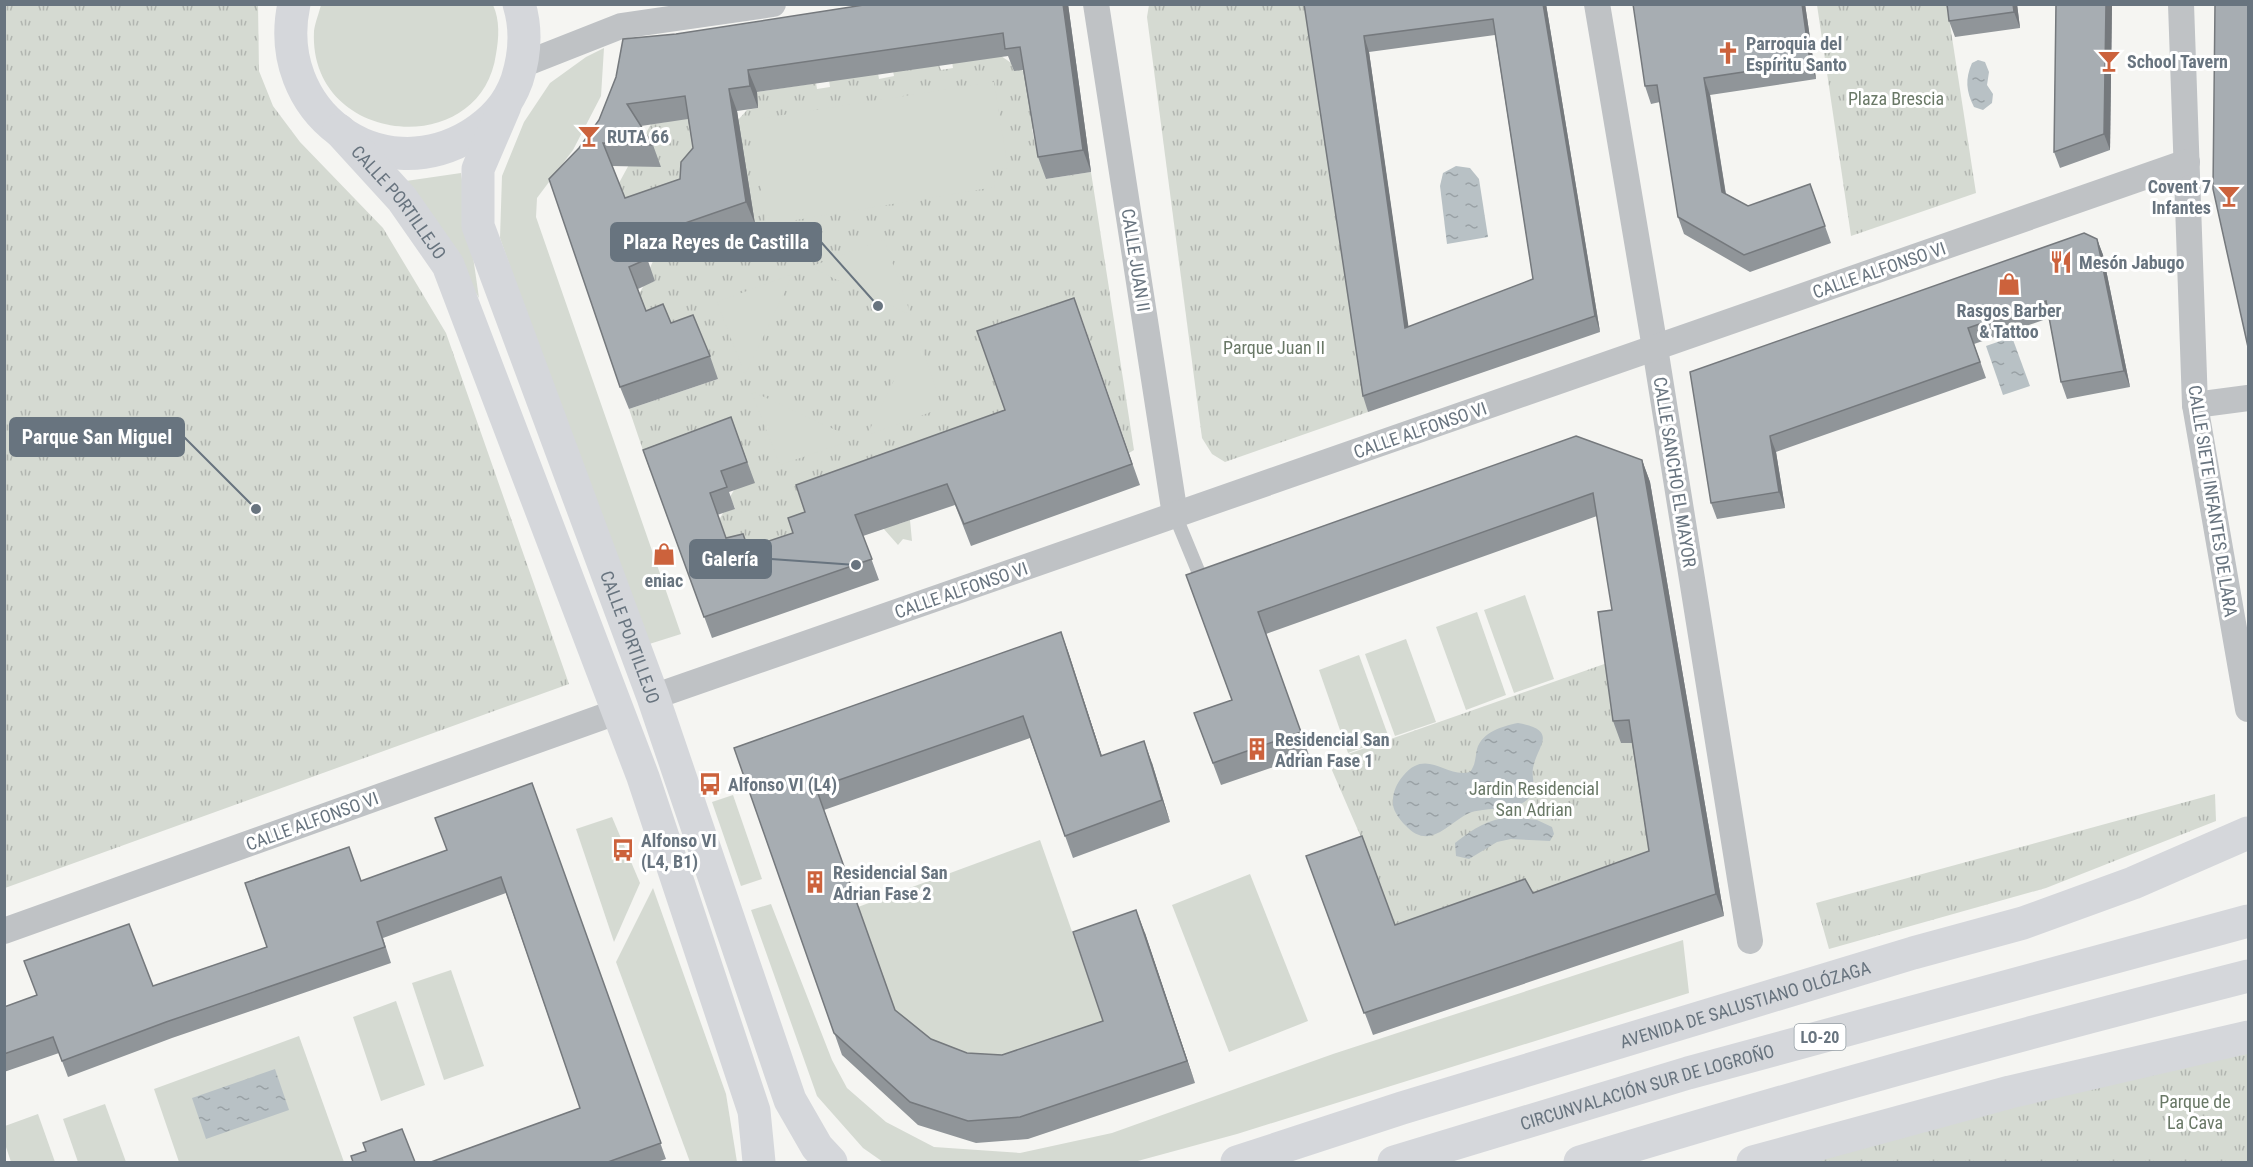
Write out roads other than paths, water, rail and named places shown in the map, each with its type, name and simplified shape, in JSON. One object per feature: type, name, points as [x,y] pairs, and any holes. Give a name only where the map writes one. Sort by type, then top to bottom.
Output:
[{"type":"main road","points":[[294,4],[291,19],[291,57],[297,78],[312,105],[339,130],[379,150],[408,153],[433,151],[458,142],[474,133],[505,106]]},
{"type":"main road","name":"CALLE PORTILLEJO","points":[[519,4],[525,34],[522,65],[478,169],[478,226],[653,697],[790,1100],[817,1147],[831,1162]]},
{"type":"main road","name":"CALLE PORTILLEJO","points":[[339,130],[402,199],[448,265],[619,711],[754,1111],[759,1162]]},
{"type":"main road","name":"AVENIDA DE SALUSTIANO OLÓZAGA","points":[[1237,1162],[1402,1108],[1882,962],[2023,923],[2133,882],[2245,828]]},
{"type":"main road","name":"CIRCUNVALACIÓN SUR DE LOGROÑO","points":[[1394,1162],[1688,1073],[2248,921]]},
{"type":"main road","points":[[1580,1162],[1713,1121],[2036,1030],[2248,976]]},
{"type":"main road","points":[[1753,1162],[2010,1092],[2248,1037]]},
{"type":"street","points":[[522,65],[621,26],[772,4]]},
{"type":"street","name":"CALLE JUAN II","points":[[1096,4],[1175,515]]},
{"type":"street","name":"CALLE SANCHO EL MAYOR","points":[[1597,4],[1656,348],[1750,941]]},
{"type":"street","name":"CALLE SIETE INFANTES DE LARA","points":[[2181,4],[2195,405],[2248,709]]},
{"type":"street","name":"CALLE ALFONSO VI","points":[[653,697],[2187,162]]},
{"type":"street","points":[[2195,405],[2248,398]]},
{"type":"street","name":"CALLE ALFONSO VI","points":[[4,931],[619,711]]},
{"type":"lane","points":[[1175,515],[1201,578]]},
{"type":"water","points":[[1978,60],[1985,62],[1989,72],[1987,85],[1993,94],[1992,103],[1983,110],[1974,107],[1967,85],[1972,63]]},
{"type":"water","points":[[1456,166],[1470,168],[1479,179],[1488,237],[1447,244],[1440,186],[1443,173]]},
{"type":"water","points":[[2012,337],[2030,386],[2003,395],[1986,346]]},
{"type":"water","points":[[1518,723],[1539,730],[1543,740],[1533,768],[1534,787],[1529,798],[1510,807],[1472,812],[1431,836],[1414,833],[1401,821],[1394,808],[1394,793],[1401,779],[1412,768],[1420,764],[1428,764],[1453,772],[1470,772],[1483,738],[1500,728]]},
{"type":"water","points":[[1512,817],[1537,820],[1552,827],[1554,834],[1550,841],[1511,839],[1497,842],[1469,859],[1456,856],[1455,843],[1469,833],[1488,822]]},
{"type":"water","points":[[275,1069],[289,1110],[206,1139],[192,1098]]},
{"type":"place","name":"Parroquia del Espíritu Santo","points":[[1728,53]]},
{"type":"place","name":"School Tavern","points":[[2109,61]]},
{"type":"place","name":"RUTA 66","points":[[589,136]]},
{"type":"place","name":"Covent 7 Infantes","points":[[2229,196]]},
{"type":"place","name":"Mesón Jabugo","points":[[2061,262]]},
{"type":"place","name":"Rasgos Barber & Tattoo","points":[[2009,284]]},
{"type":"place","name":"Plaza Reyes de Castilla","points":[[878,306]]},
{"type":"place","name":"Parque San Miguel","points":[[256,509]]},
{"type":"place","name":"eniac","points":[[664,554]]},
{"type":"place","name":"Galería","points":[[856,565]]},
{"type":"place","name":"Residencial San Adrian Fase 1","points":[[1257,749]]},
{"type":"place","name":"Alfonso VI (L4)","points":[[710,784]]},
{"type":"place","name":"Alfonso VI (L4, B1)","points":[[623,850]]},
{"type":"place","name":"Residencial San Adrian Fase 2","points":[[815,882]]},
{"type":"park label","name":"Plaza Brescia","points":[[1896,98]]},
{"type":"park label","name":"Parque Juan II","points":[[1274,347]]},
{"type":"park label","name":"Jardin Residencial San Adrian","points":[[1534,798]]},
{"type":"park label","name":"Parque de La Cava","points":[[2195,1111]]}]
